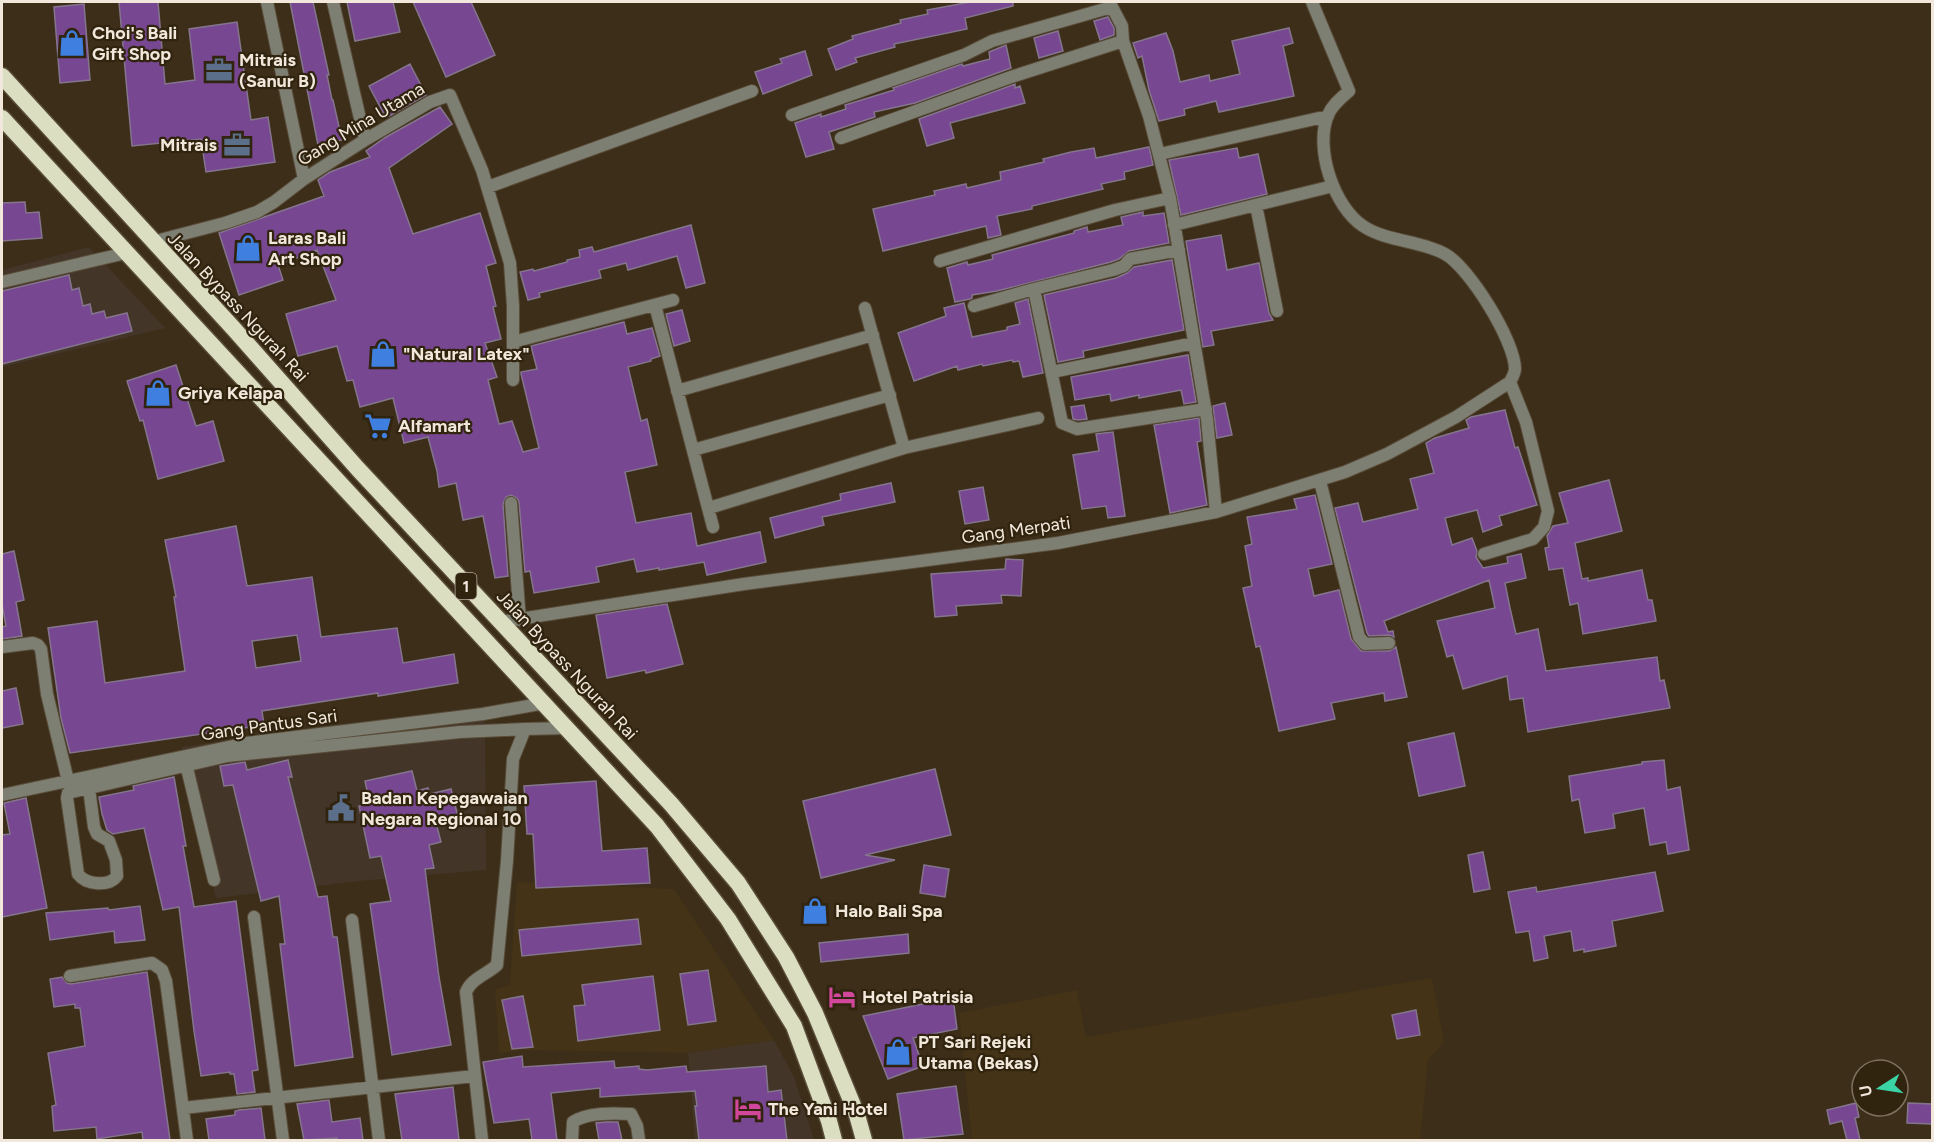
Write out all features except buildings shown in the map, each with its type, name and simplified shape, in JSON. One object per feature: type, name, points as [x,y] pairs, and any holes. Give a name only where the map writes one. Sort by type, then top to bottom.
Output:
[{"type":"highway","name":"Jalan Bypass Ngurah Rai","points":[[2,76],[234,329],[358,470],[671,804],[738,883],[786,957],[815,1013],[857,1114],[864,1140]]},
{"type":"highway","name":"1","points":[[2,118],[657,826],[728,919],[794,1026],[834,1140]]},
{"type":"highway","points":[[343,485],[358,470]]},
{"type":"street","points":[[267,2],[304,178]]},
{"type":"street","points":[[333,2],[365,140]]},
{"type":"street","points":[[1312,2],[1349,91],[1336,102],[1328,116],[1325,146],[1333,186],[1345,209],[1373,232],[1414,242],[1446,254],[1467,272],[1504,335],[1515,370],[1510,382],[1526,423],[1548,511],[1544,527],[1533,539],[1484,554]]},
{"type":"street","points":[[792,115],[964,55],[993,41],[1112,7],[1122,26],[1123,41],[1149,116],[1170,198],[1206,409],[1216,512]]},
{"type":"street","points":[[842,138],[1011,77],[1123,41]]},
{"type":"street","points":[[488,187],[752,91]]},
{"type":"street","name":"Gang Mina Utama","points":[[152,242],[257,212],[274,202],[304,178],[365,140],[430,102],[450,94],[488,187],[510,263],[513,306],[513,381]]},
{"type":"street","points":[[1160,154],[1328,116]]},
{"type":"street","points":[[1174,225],[1333,186]]},
{"type":"street","points":[[940,261],[1115,210],[1170,198]]},
{"type":"street","points":[[1256,205],[1277,311]]},
{"type":"street","points":[[974,306],[1113,270],[1124,266],[1130,259],[1179,250]]},
{"type":"street","points":[[2,282],[126,254]]},
{"type":"street","points":[[1034,289],[1062,423],[1077,429],[1206,409]]},
{"type":"street","points":[[513,342],[673,300]]},
{"type":"street","points":[[655,305],[713,527]]},
{"type":"street","points":[[865,308],[904,448]]},
{"type":"street","points":[[677,391],[873,335]]},
{"type":"street","points":[[1052,372],[1194,343]]},
{"type":"street","name":"Gang Merpati","points":[[500,622],[744,584],[1058,543],[1216,512],[1345,472],[1387,454],[1456,417],[1510,382]]},
{"type":"street","points":[[693,450],[890,395]]},
{"type":"street","points":[[709,508],[904,448],[1038,418]]},
{"type":"street","points":[[1320,480],[1359,637],[1365,644],[1389,643]]},
{"type":"street","points":[[511,503],[520,620]]},
{"type":"street","points":[[2,647],[33,643],[41,650],[47,694],[68,781]]},
{"type":"street","name":"Gang Pantus Sari","points":[[2,795],[247,743],[483,714],[545,703]]},
{"type":"street","points":[[89,788],[94,827],[97,834],[109,841],[116,860],[117,876],[114,880],[107,882],[87,882],[78,874],[68,793],[186,764],[227,756],[460,732],[568,728]]},
{"type":"street","points":[[482,1140],[466,992],[470,983],[497,965],[507,861],[513,759],[525,729]]},
{"type":"street","points":[[186,764],[214,880]]},
{"type":"street","points":[[254,917],[283,1140]]},
{"type":"street","points":[[352,920],[379,1140]]},
{"type":"street","points":[[70,976],[152,963],[162,970],[166,981],[187,1140]]},
{"type":"street","points":[[183,1108],[474,1076]]},
{"type":"street","points":[[572,1140],[573,1122],[579,1118],[620,1113],[631,1114],[635,1119],[639,1140]]},
{"type":"shaded area","points":[[89,247],[165,328],[2,367],[2,270]]},
{"type":"shaded area","name":"Badan Kepegawaian Negara Regional 10","points":[[472,708],[485,718],[486,870],[359,881],[216,898],[182,747]]},
{"type":"shaded area","points":[[517,882],[674,889],[774,1040],[688,1053],[524,1050],[499,1053],[495,989],[510,985]]},
{"type":"shaded area","points":[[1432,978],[1444,1042],[1428,1060],[1420,1140],[972,1140],[959,1013],[1077,990],[1086,1037]]},
{"type":"shaded area","name":"The Yani Hotel","points":[[774,1040],[794,1077],[814,1140],[695,1140],[688,1053]]},
{"type":"place","name":"Choi's Bali Gift Shop","points":[[72,43]]},
{"type":"place","name":"Mitrais (Sanur B)","points":[[219,70]]},
{"type":"place","name":"Mitrais","points":[[237,145]]},
{"type":"place","name":"Laras Bali Art Shop","points":[[248,248]]},
{"type":"place","name":"\"Natural Latex\"","points":[[383,354]]},
{"type":"place","name":"Griya Kelapa","points":[[158,393]]},
{"type":"place","name":"Alfamart","points":[[378,426]]},
{"type":"place","name":"Badan Kepegawaian Negara Regional 10","points":[[341,808]]},
{"type":"place","name":"Halo Bali Spa","points":[[815,911]]},
{"type":"place","name":"Hotel Patrisia","points":[[842,997]]},
{"type":"place","name":"PT Sari Rejeki Utama (Bekas)","points":[[898,1052]]},
{"type":"place","name":"The Yani Hotel","points":[[748,1109]]}]
